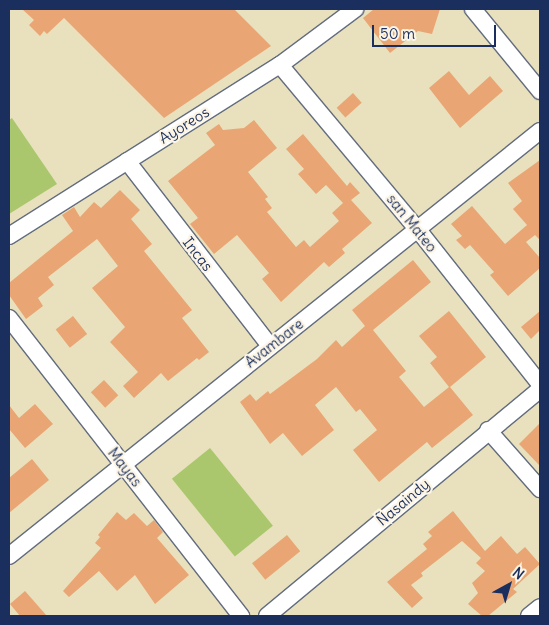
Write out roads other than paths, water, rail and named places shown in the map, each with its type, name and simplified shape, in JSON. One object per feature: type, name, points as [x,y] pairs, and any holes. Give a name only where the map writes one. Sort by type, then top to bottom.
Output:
[{"type":"street","name":"Ayoreos","points":[[9,236],[280,65],[355,9]]},
{"type":"street","points":[[473,9],[540,91]]},
{"type":"street","name":"san Mateo","points":[[280,65],[418,231],[540,384]]},
{"type":"street","name":"Avambare","points":[[9,556],[270,346],[418,231],[540,130]]},
{"type":"street","name":"Incas","points":[[127,161],[270,346]]},
{"type":"street","name":"Mayas","points":[[9,318],[241,616]]},
{"type":"street","name":"Ñasaindy","points":[[267,616],[488,430],[540,389]]},
{"type":"street","points":[[488,430],[540,489]]},
{"type":"street","points":[[529,616],[540,607]]}]
